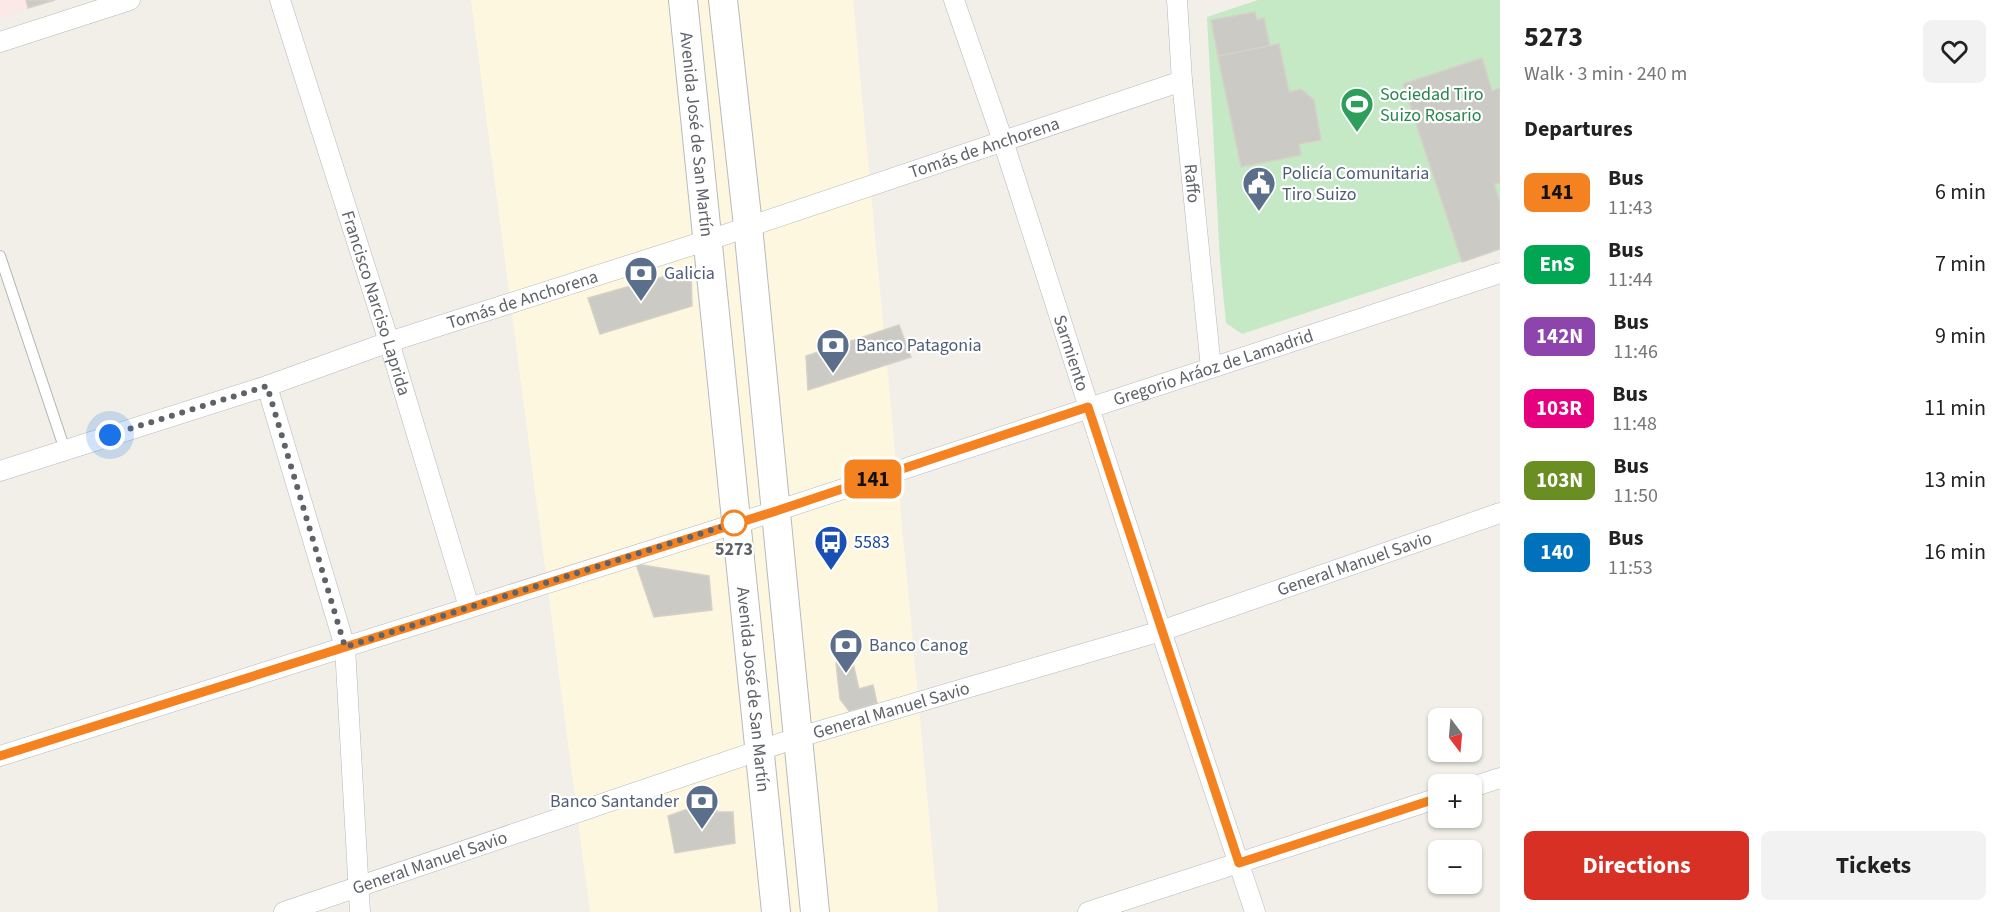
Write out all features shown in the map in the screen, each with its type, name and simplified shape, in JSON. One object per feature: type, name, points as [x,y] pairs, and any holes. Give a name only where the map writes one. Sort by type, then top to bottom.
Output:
[{"type":"main road","name":"Avenida José de San Martín","points":[[683,0],[776,912]]},
{"type":"main road","points":[[723,0],[748,225],[796,738],[815,912]]},
{"type":"street","points":[[0,42],[130,0]]},
{"type":"street","name":"Francisco Narciso Laprida","points":[[280,0],[389,342],[469,607]]},
{"type":"street","name":"Sarmiento","points":[[954,0],[1003,141],[1161,631],[1255,912]]},
{"type":"street","name":"Raffo","points":[[1177,0],[1182,81],[1211,368]]},
{"type":"street","name":"Tomás de Anchorena","points":[[0,471],[267,386],[389,342],[708,240],[1182,81]]},
{"type":"street","name":"Gregorio Aráoz de Lamadrid","points":[[0,756],[776,511],[1500,273]]},
{"type":"street","points":[[267,386],[345,647],[360,912]]},
{"type":"street","name":"General Manuel Savio","points":[[284,912],[796,738],[1161,631],[1500,513]]},
{"type":"street","points":[[1482,784],[1500,778]]},
{"type":"street","points":[[1088,912],[1428,801]]},
{"type":"lane","points":[[0,256],[65,450]]},
{"type":"shaded area","points":[[0,0],[55,0],[0,18]]},
{"type":"shaded area","points":[[471,0],[853,0],[938,912],[590,912]]},
{"type":"green space","name":"Sociedad Tiro Suizo Rosario","points":[[1258,0],[1500,0],[1500,249],[1242,334],[1226,323],[1220,261],[1207,17]]},
{"type":"building","points":[[26,0],[55,0],[28,8]]},
{"type":"building","points":[[1255,12],[1257,20],[1264,18],[1270,46],[1218,56],[1211,20]]},
{"type":"building","points":[[1279,44],[1289,92],[1301,89],[1314,100],[1321,140],[1299,144],[1301,155],[1241,167],[1218,56]]},
{"type":"building","points":[[1482,58],[1492,91],[1500,88],[1500,183],[1494,184],[1500,202],[1500,249],[1462,262],[1403,84]]},
{"type":"building","name":"Galicia","points":[[691,269],[692,306],[600,334],[588,298]]},
{"type":"building","name":"Banco Patagonia","points":[[899,325],[911,357],[808,390],[806,356]]},
{"type":"building","points":[[636,564],[709,576],[712,610],[654,617]]},
{"type":"building","name":"Banco Canog","points":[[852,659],[859,689],[873,685],[877,703],[849,711],[840,699],[836,663]]},
{"type":"building","name":"Banco Santander","points":[[716,799],[717,812],[733,812],[735,843],[675,853],[668,816]]},
{"type":"bus line","name":"141","points":[[0,756],[776,511],[1088,407],[1239,863],[1428,801]]},
{"type":"place","name":"Sociedad Tiro Suizo Rosario","points":[[1357,133]]},
{"type":"place","name":"Policía Comunitaria Tiro Suizo","points":[[1259,212]]},
{"type":"place","name":"Galicia","points":[[641,302]]},
{"type":"place","name":"Banco Patagonia","points":[[833,374]]},
{"type":"place","name":"5273","points":[[734,523]]},
{"type":"place","name":"5583","points":[[831,571]]},
{"type":"place","name":"Banco Canog","points":[[846,674]]},
{"type":"place","name":"Banco Santander","points":[[702,830]]},
{"type":"route","points":[[110,435],[267,386],[345,647],[737,522],[734,523]]}]
